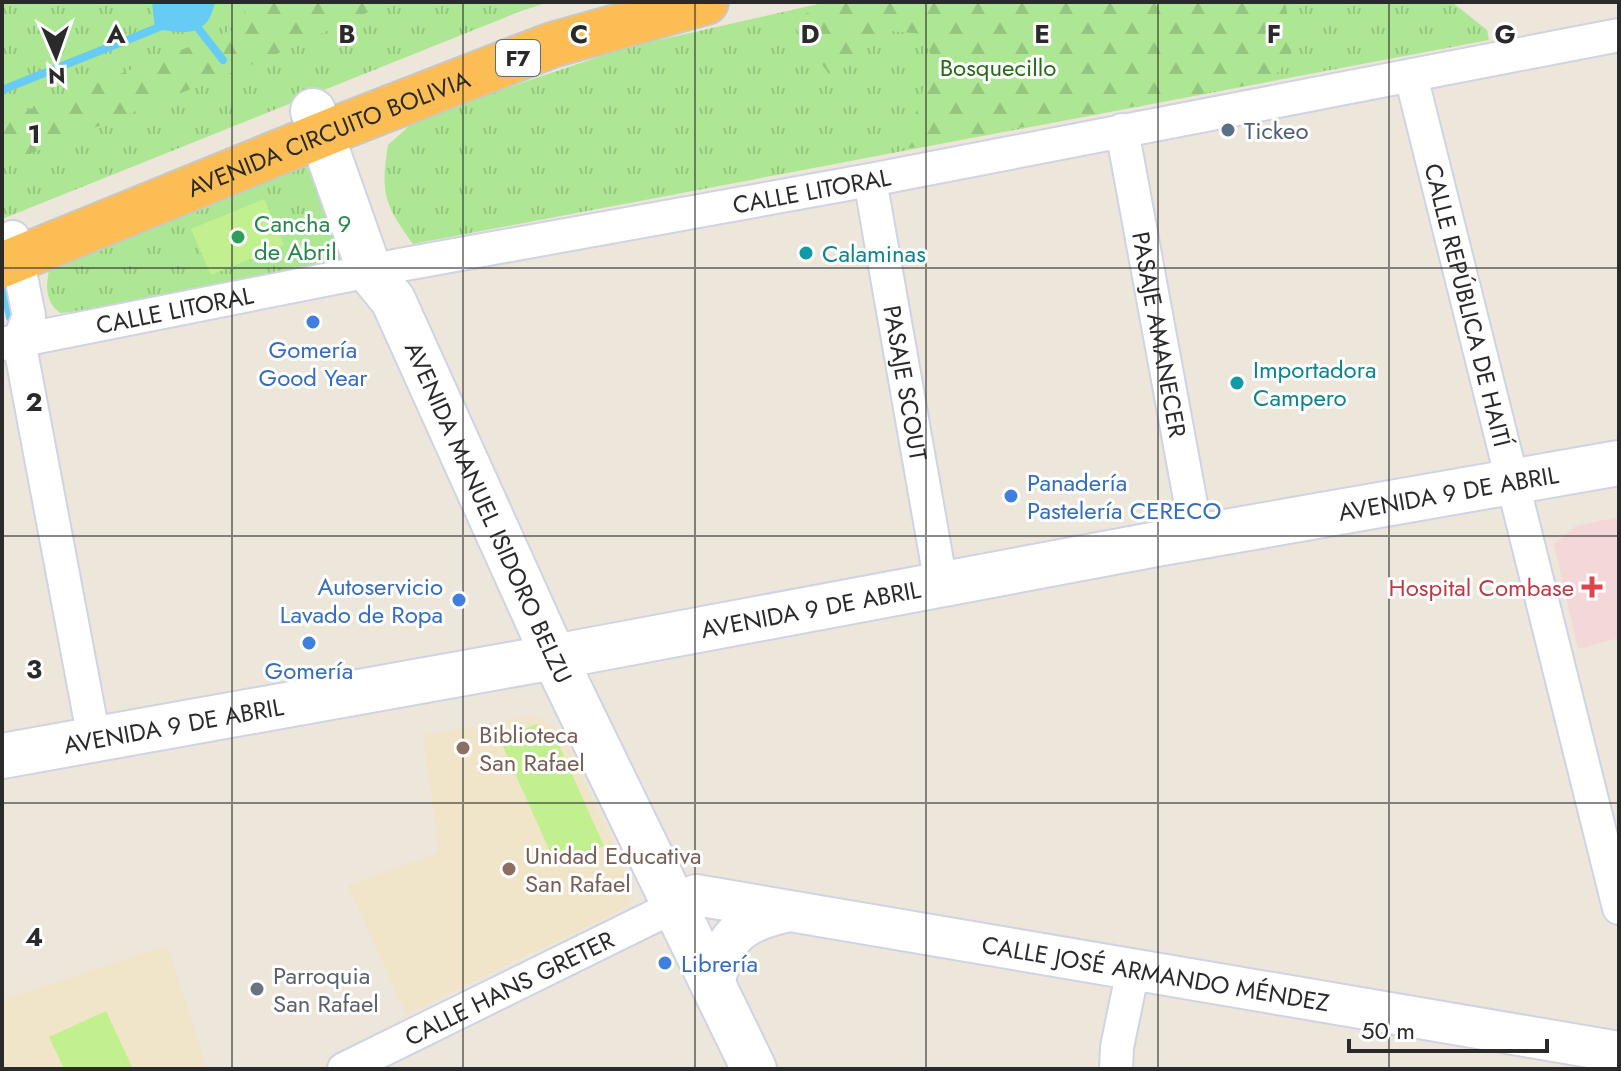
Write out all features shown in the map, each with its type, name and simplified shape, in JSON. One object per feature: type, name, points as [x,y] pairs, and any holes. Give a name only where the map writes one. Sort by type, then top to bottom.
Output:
[{"type":"highway","name":"AVENIDA CIRCUITO BOLIVIA","points":[[9,250],[329,118],[549,21],[614,2]]},
{"type":"highway","name":"AVENIDA CIRCUITO BOLIVIA","points":[[329,118],[552,45],[706,2]]},
{"type":"main road","name":"AVENIDA MANUEL ISIDORO BELZU","points":[[329,118],[388,279],[554,657],[754,1069]]},
{"type":"main road","name":"AVENIDA 9 DE ABRIL","points":[[2,756],[1197,537],[1619,463]]},
{"type":"street","name":"CALLE LITORAL","points":[[8,339],[388,279],[1122,130],[1619,36]]},
{"type":"street","name":"CALLE REPÚBLICA DE HAITÍ","points":[[1411,76],[1619,908]]},
{"type":"street","name":"PASAJE AMANECER","points":[[1122,130],[1197,537]]},
{"type":"street","name":"PASAJE SCOUT","points":[[870,180],[941,584]]},
{"type":"street","points":[[9,250],[29,316],[8,339],[94,739]]},
{"type":"street","name":"CALLE JOSÉ ARMANDO MÉNDEZ","points":[[675,906],[696,895],[1619,1052]]},
{"type":"street","name":"CALLE HANS GRETER","points":[[344,1069],[405,1056],[675,906]]},
{"type":"street","name":"CALLE JOSÉ ARMANDO MÉNDEZ","points":[[714,985],[724,947],[739,928],[789,911]]},
{"type":"street","points":[[1116,1069],[1117,1047],[1133,970]]},
{"type":"shaded area","name":"Hospital Combase","points":[[1619,517],[1619,638],[1578,649],[1554,544],[1576,526]]},
{"type":"shaded area","name":"Unidad Educativa San Rafael","points":[[531,716],[560,730],[633,885],[632,899],[623,909],[406,1014],[348,885],[439,853],[423,735]]},
{"type":"shaded area","points":[[167,945],[207,1069],[2,1069],[2,1000]]},
{"type":"green space","points":[[2,2],[549,2],[2,219]]},
{"type":"green space","points":[[240,2],[390,2],[268,58],[2,165],[2,120],[250,23]]},
{"type":"green space","points":[[827,2],[1452,2],[1487,30],[1489,40],[413,244],[396,219],[385,188],[388,145],[418,118],[628,47]]},
{"type":"green space","name":"Bosquecillo","points":[[827,2],[1285,2],[1292,39],[1291,57],[1270,81],[905,149],[932,59],[923,34],[891,31],[829,74],[791,22]]},
{"type":"green space","points":[[316,158],[347,256],[339,262],[72,312],[60,313],[49,299],[49,269]]},
{"type":"green space","name":"Cancha 9 de Abril","points":[[264,199],[284,245],[211,275],[191,229]]},
{"type":"green space","points":[[536,724],[554,734],[604,846],[557,867],[500,740]]},
{"type":"green space","points":[[106,1011],[133,1069],[64,1069],[49,1037]]},
{"type":"water","points":[[152,2],[215,2],[211,14],[200,28],[176,32],[155,29]]},
{"type":"waterway","points":[[194,23],[223,60]]},
{"type":"waterway","points":[[2,90],[162,26]]},
{"type":"waterway","points":[[2,282],[10,317]]},
{"type":"place","name":"Tickeo","points":[[1228,130]]},
{"type":"place","name":"Cancha 9 de Abril","points":[[238,237]]},
{"type":"place","name":"Calaminas","points":[[806,253]]},
{"type":"place","name":"Gomería Good Year","points":[[313,322]]},
{"type":"place","name":"Importadora Campero","points":[[1237,383]]},
{"type":"place","name":"Panadería Pastelería CERECO","points":[[1011,496]]},
{"type":"place","name":"Hospital Combase","points":[[1592,587]]},
{"type":"place","name":"Autoservicio Lavado de Ropa","points":[[459,600]]},
{"type":"place","name":"Gomería","points":[[309,643]]},
{"type":"place","name":"Biblioteca San Rafael","points":[[463,748]]},
{"type":"place","name":"Unidad Educativa San Rafael","points":[[509,869]]},
{"type":"place","name":"Librería","points":[[665,963]]},
{"type":"place","name":"Parroquia San Rafael","points":[[257,989]]}]
